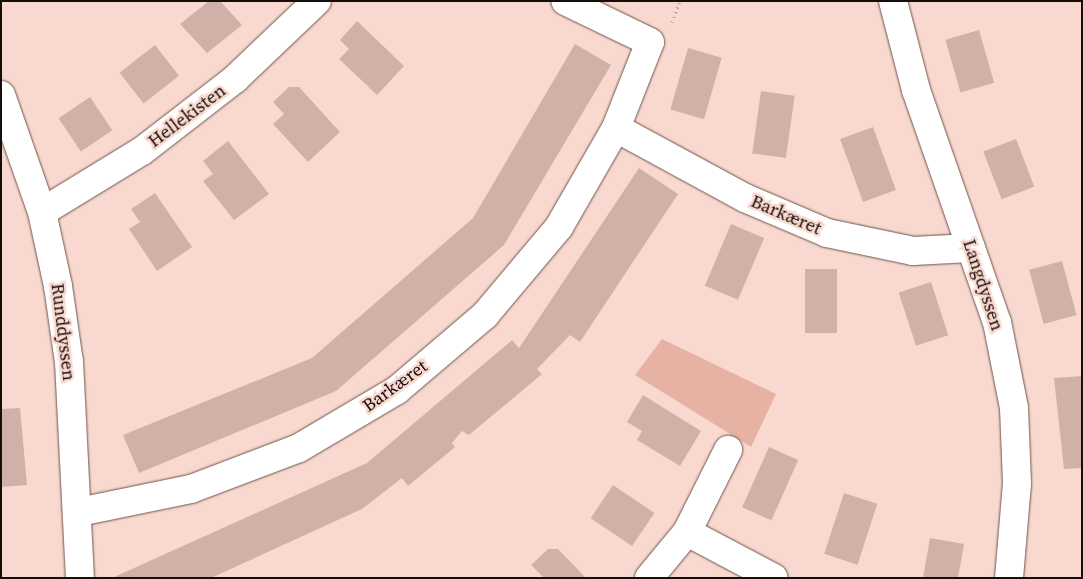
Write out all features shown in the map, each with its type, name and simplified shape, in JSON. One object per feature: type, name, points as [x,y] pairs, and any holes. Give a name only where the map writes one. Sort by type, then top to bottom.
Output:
[{"type":"street","name":"Hellekisten","points":[[42,212],[150,145],[235,79],[317,1]]},
{"type":"street","name":"Barkæret","points":[[79,512],[200,486],[299,448],[397,390],[485,315],[552,234],[616,128],[650,42],[565,1]]},
{"type":"street","name":"Langdyssen","points":[[893,1],[916,90],[997,322],[1014,408],[1017,483],[1009,578]]},
{"type":"street","name":"Runddyssen","points":[[1,95],[42,212],[58,286],[69,362],[79,512],[80,578]]},
{"type":"street","name":"Barkæret","points":[[616,128],[745,198],[827,233],[912,251],[971,248]]},
{"type":"street","points":[[649,578],[688,532],[728,450]]},
{"type":"street","points":[[688,532],[774,578]]},
{"type":"shaded area","points":[[662,339],[776,394],[751,447],[635,375]]},
{"type":"building","points":[[209,1],[220,1],[242,25],[207,53],[180,24]]},
{"type":"building","points":[[357,21],[404,66],[377,95],[339,59],[349,49],[340,40]]},
{"type":"building","points":[[979,30],[994,83],[961,93],[945,40]]},
{"type":"building","points":[[575,44],[611,65],[504,245],[336,391],[139,473],[123,435],[312,358],[473,218]]},
{"type":"building","points":[[155,45],[179,76],[144,103],[120,73]]},
{"type":"building","points":[[688,48],[722,58],[704,119],[670,110]]},
{"type":"building","points":[[289,87],[299,87],[340,132],[308,162],[273,124],[284,114],[273,102]]},
{"type":"building","points":[[761,91],[795,96],[786,158],[752,153]]},
{"type":"building","points":[[90,97],[112,130],[81,151],[58,118]]},
{"type":"building","points":[[873,127],[896,190],[863,202],[840,139]]},
{"type":"building","points":[[1016,139],[1034,187],[1002,199],[983,152]]},
{"type":"building","points":[[228,141],[269,194],[234,220],[203,181],[213,174],[203,161]]},
{"type":"building","points":[[639,168],[678,194],[580,342],[570,335],[537,369],[542,374],[469,435],[462,431],[452,443],[455,447],[408,486],[402,478],[362,509],[211,578],[112,578],[367,463],[512,340],[519,348]]},
{"type":"building","points":[[155,193],[192,247],[157,271],[129,229],[140,222],[131,209]]},
{"type":"building","points":[[731,224],[764,238],[738,300],[705,286]]},
{"type":"building","points":[[1062,261],[1076,315],[1044,324],[1029,270]]},
{"type":"building","points":[[805,269],[837,269],[837,333],[805,333]]},
{"type":"building","points":[[931,282],[948,335],[916,346],[899,293]]},
{"type":"building","points":[[1082,376],[1082,468],[1064,469],[1054,378]]},
{"type":"building","points":[[643,395],[701,431],[680,466],[637,440],[642,431],[627,422]]},
{"type":"building","points":[[20,408],[27,485],[1,487],[1,409]]},
{"type":"building","points":[[769,447],[798,460],[771,520],[742,507]]},
{"type":"building","points":[[613,485],[654,513],[632,546],[591,518]]},
{"type":"building","points":[[844,493],[877,504],[858,565],[824,554]]},
{"type":"building","points":[[930,538],[964,544],[958,578],[923,578]]},
{"type":"building","points":[[548,549],[558,549],[586,578],[544,578],[531,565]]}]
